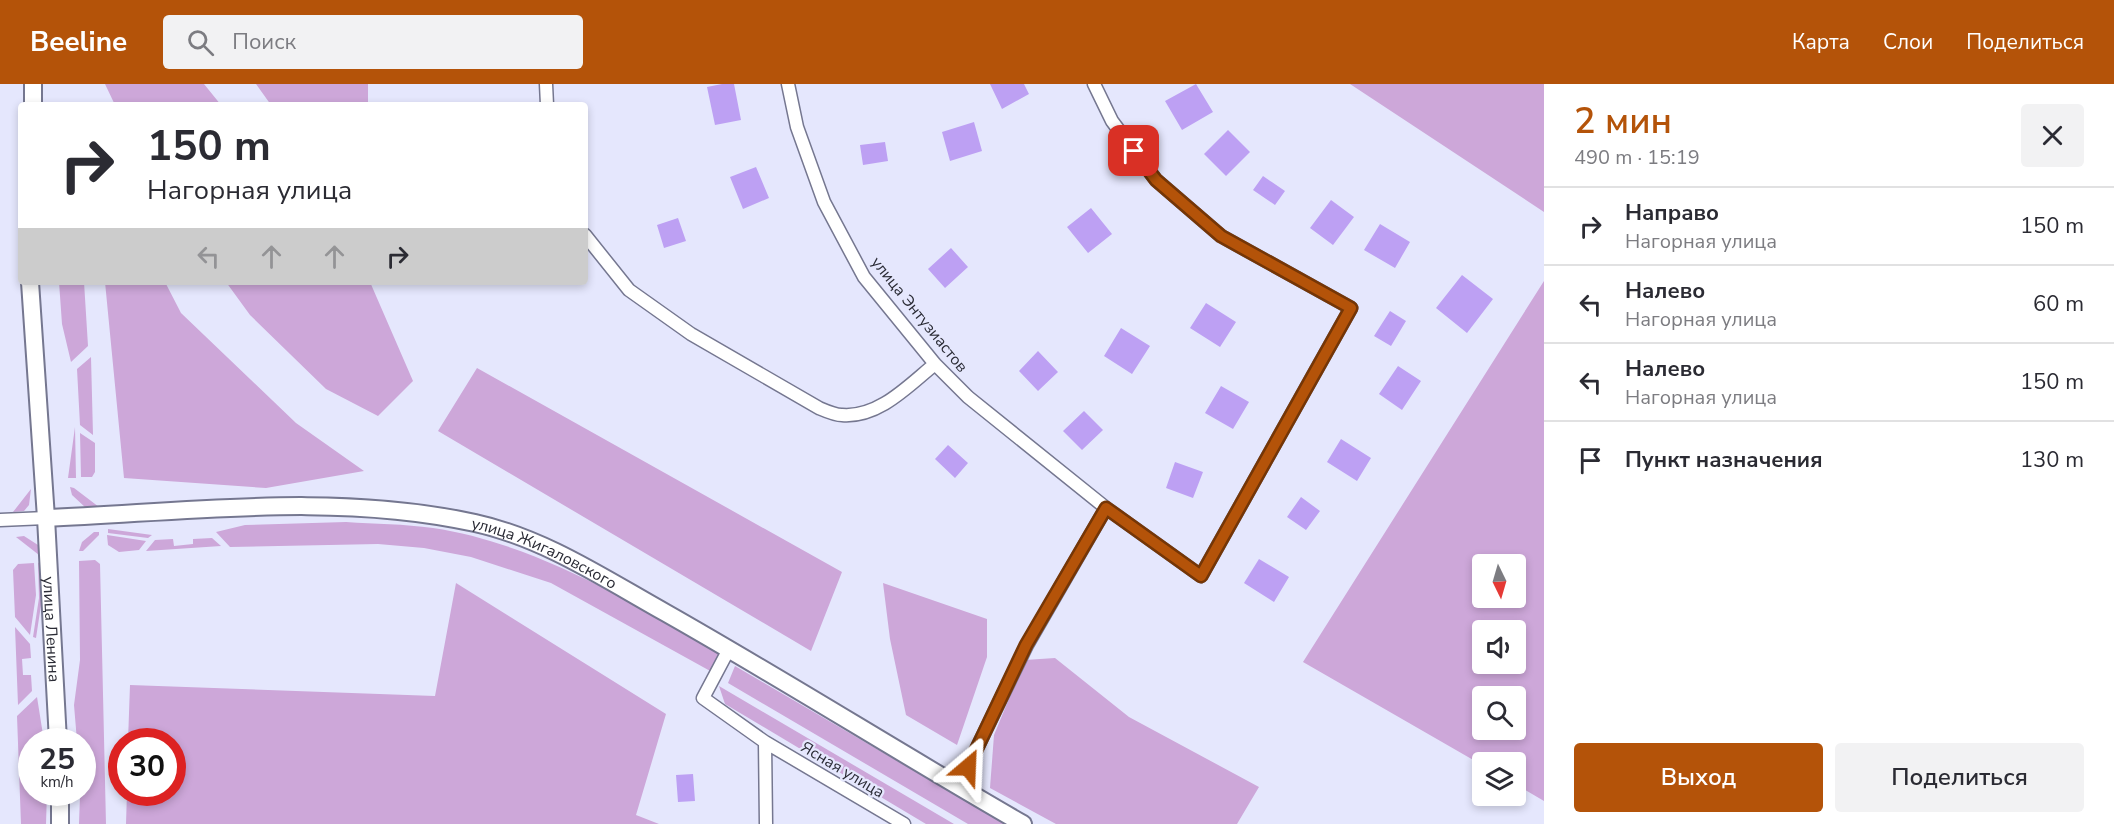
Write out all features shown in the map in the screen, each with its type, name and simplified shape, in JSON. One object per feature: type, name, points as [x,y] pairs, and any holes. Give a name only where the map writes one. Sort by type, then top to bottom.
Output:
[{"type":"main road","points":[[33,84],[33,102]]},
{"type":"main road","name":"улица Ленина","points":[[30,285],[57,728]]},
{"type":"main road","name":"улица Жигаловского","points":[[46,518],[306,506],[402,511],[477,523],[558,552],[729,649],[1023,824]]},
{"type":"main road","points":[[60,806],[60,824]]},
{"type":"street","points":[[546,84],[547,102]]},
{"type":"street","name":"улица Энтузиастов","points":[[788,84],[797,127],[824,202],[864,277],[936,364],[968,397],[1106,508],[1201,576],[1351,308],[1221,236],[1156,180],[1112,121],[1094,84]]},
{"type":"street","points":[[588,239],[629,290],[692,334],[819,408],[841,416],[864,413],[884,404],[936,364]]},
{"type":"street","points":[[958,787],[1026,645],[1106,508]]},
{"type":"street","name":"улица Жигаловского","points":[[0,520],[46,518]]},
{"type":"street","name":"Ясная улица","points":[[729,649],[703,698],[765,742],[904,824]]},
{"type":"street","points":[[765,742],[766,824]]},
{"type":"shaded area","points":[[105,84],[204,84],[219,102],[114,102]]},
{"type":"shaded area","points":[[256,84],[368,84],[368,102],[269,102]]},
{"type":"shaded area","points":[[1350,84],[1544,84],[1544,212]]},
{"type":"shaded area","points":[[1544,281],[1544,801],[1526,790],[1526,752],[1472,752],[1472,759],[1303,662]]},
{"type":"shaded area","points":[[59,285],[84,285],[88,346],[71,362],[62,324]]},
{"type":"shaded area","points":[[105,285],[167,285],[181,313],[296,423],[364,471],[266,488],[124,478]]},
{"type":"shaded area","points":[[228,285],[371,285],[413,381],[378,416],[326,389],[250,315]]},
{"type":"shaded area","points":[[91,357],[93,435],[80,425],[77,369]]},
{"type":"shaded area","points":[[477,368],[842,572],[811,651],[438,431]]},
{"type":"shaded area","points":[[75,427],[76,478],[68,478]]},
{"type":"shaded area","points":[[80,433],[95,443],[95,472],[92,477],[81,477]]},
{"type":"shaded area","points":[[70,487],[99,507],[86,508],[72,495]]},
{"type":"shaded area","points":[[31,489],[29,505],[24,511],[13,512]]},
{"type":"shaded area","points":[[346,522],[433,528],[508,546],[580,576],[650,612],[717,650],[720,657],[712,672],[551,583],[471,557],[424,548],[378,544],[230,547],[216,532],[245,525]]},
{"type":"shaded area","points":[[108,529],[152,535],[148,538],[108,533]]},
{"type":"shaded area","points":[[94,532],[99,532],[99,535],[83,551],[79,551],[82,542]]},
{"type":"shaded area","points":[[107,535],[146,541],[139,550],[119,552],[108,545]]},
{"type":"shaded area","points":[[24,536],[38,545],[39,555],[16,537]]},
{"type":"shaded area","points":[[212,538],[221,546],[146,551],[155,540],[173,539],[174,546],[193,544],[193,539]]},
{"type":"shaded area","points":[[95,560],[100,564],[106,824],[79,824],[80,806],[96,806],[96,728],[76,728],[74,705],[80,660],[79,561]]},
{"type":"shaded area","points":[[40,562],[43,592],[36,638],[33,637],[39,598],[38,563]]},
{"type":"shaded area","points":[[34,563],[36,595],[30,635],[15,617],[13,570],[18,564]]},
{"type":"shaded area","points":[[456,583],[666,714],[636,815],[659,824],[126,824],[127,806],[186,806],[186,728],[128,728],[130,685],[435,696]]},
{"type":"shaded area","points":[[883,583],[987,619],[987,657],[957,745],[906,715],[890,639]]},
{"type":"shaded area","points":[[15,627],[30,644],[31,658],[22,659],[23,675],[31,675],[32,691],[18,705]]},
{"type":"shaded area","points":[[1055,658],[1129,717],[1259,787],[1237,824],[1056,824],[990,788],[994,735],[1025,660]]},
{"type":"shaded area","points":[[735,666],[1005,824],[968,824],[728,683]]},
{"type":"shaded area","points":[[719,686],[954,824],[926,824],[725,704]]},
{"type":"shaded area","points":[[37,697],[42,728],[18,728],[18,743],[17,716]]},
{"type":"shaded area","points":[[20,806],[47,806],[46,824],[21,824]]},
{"type":"building","points":[[734,84],[741,120],[715,125],[707,87]]},
{"type":"building","points":[[990,84],[1024,84],[1029,94],[1002,109]]},
{"type":"building","points":[[1196,84],[1213,112],[1182,130],[1165,101]]},
{"type":"building","points":[[974,122],[982,151],[950,161],[942,132]]},
{"type":"building","points":[[1228,130],[1250,152],[1226,176],[1204,154]]},
{"type":"building","points":[[885,142],[888,161],[863,165],[860,145]]},
{"type":"building","points":[[756,167],[769,198],[743,209],[730,177]]},
{"type":"building","points":[[1263,176],[1285,191],[1275,205],[1253,190]]},
{"type":"building","points":[[1331,200],[1354,217],[1333,245],[1310,228]]},
{"type":"building","points":[[1091,208],[1112,234],[1088,253],[1067,227]]},
{"type":"building","points":[[678,218],[686,241],[664,248],[657,225]]},
{"type":"building","points":[[1380,224],[1410,242],[1395,268],[1364,250]]},
{"type":"building","points":[[951,248],[968,267],[945,288],[928,269]]},
{"type":"building","points":[[1462,275],[1493,299],[1467,333],[1436,308]]},
{"type":"building","points":[[1206,303],[1236,322],[1220,347],[1190,328]]},
{"type":"building","points":[[1390,311],[1406,321],[1391,346],[1374,336]]},
{"type":"building","points":[[1121,328],[1150,346],[1132,374],[1104,356]]},
{"type":"building","points":[[1038,351],[1058,372],[1038,391],[1019,371]]},
{"type":"building","points":[[1398,366],[1421,381],[1402,410],[1379,394]]},
{"type":"building","points":[[1221,386],[1249,402],[1233,429],[1205,413]]},
{"type":"building","points":[[1084,411],[1103,430],[1082,450],[1063,431]]},
{"type":"building","points":[[1341,439],[1371,458],[1357,481],[1327,462]]},
{"type":"building","points":[[948,445],[968,463],[955,478],[935,459]]},
{"type":"building","points":[[1175,462],[1203,472],[1193,498],[1166,488]]},
{"type":"building","points":[[1301,497],[1320,511],[1306,530],[1287,517]]},
{"type":"building","points":[[1259,559],[1289,577],[1274,602],[1244,583]]},
{"type":"building","points":[[693,774],[695,801],[678,802],[676,775]]},
{"type":"route","points":[[968,767],[1026,645],[1106,508],[1201,576],[1351,308],[1221,236],[1156,180],[1134,151]]}]
